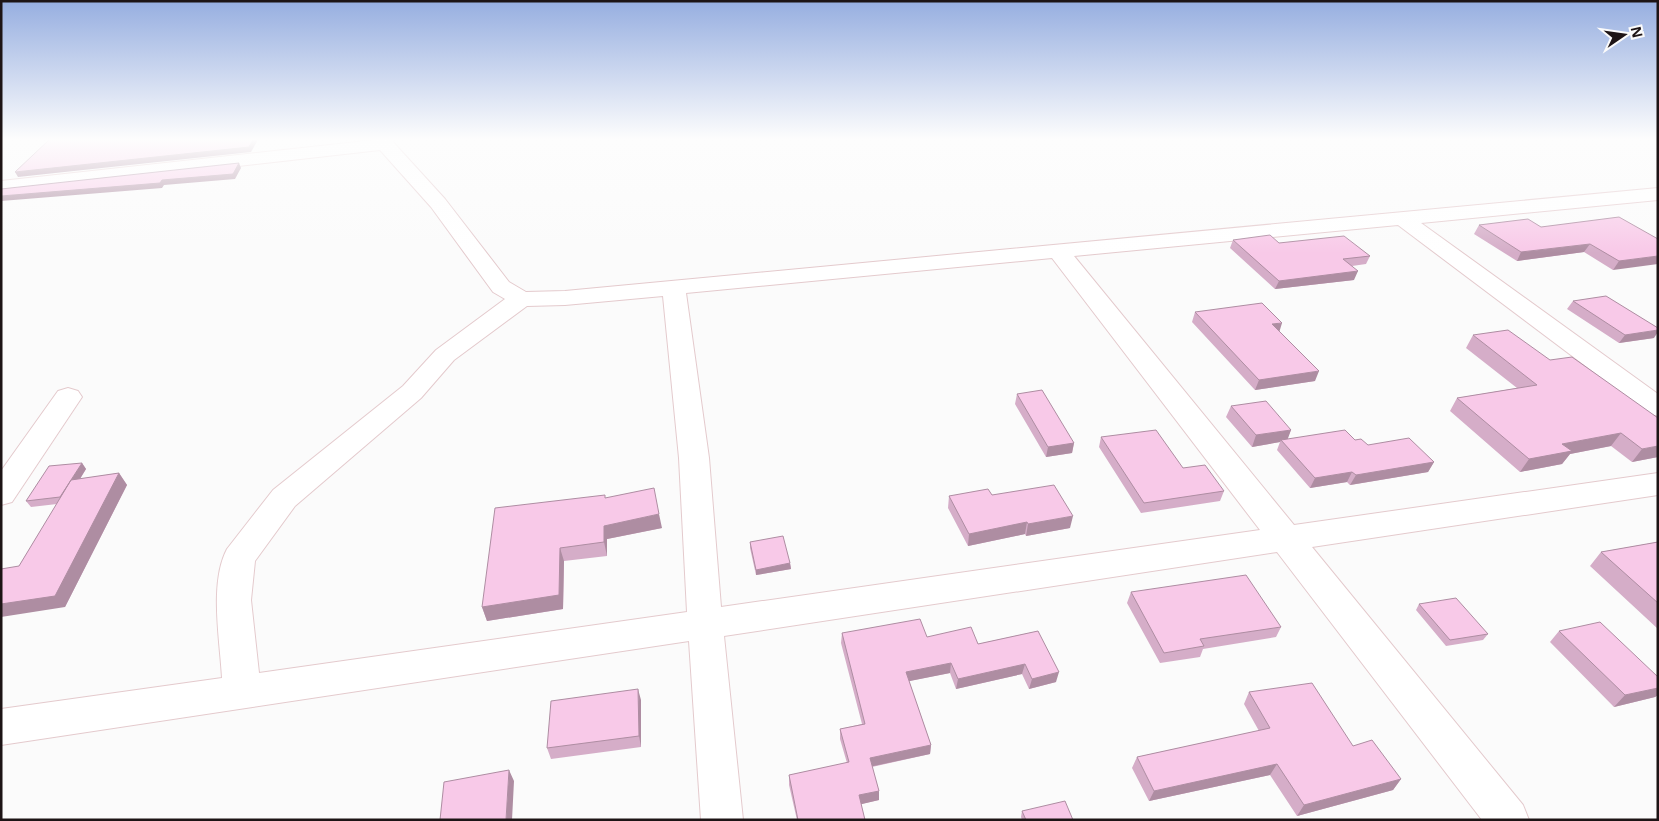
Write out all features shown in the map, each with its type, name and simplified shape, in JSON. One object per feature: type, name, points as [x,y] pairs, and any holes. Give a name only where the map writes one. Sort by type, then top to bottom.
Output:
[{"type":"street","points":[[1,187],[90,176]]},
{"type":"street","points":[[415,176],[438,203],[501,287],[521,299],[566,298],[1403,218],[1655,196]]},
{"type":"street","points":[[1403,218],[1658,407]]},
{"type":"street","points":[[1060,252],[1288,538],[1508,820]]},
{"type":"street","points":[[674,287],[694,458],[705,625],[722,820]]},
{"type":"street","points":[[242,692],[234,600],[239,558],[284,498],[412,392],[445,354],[521,299]]},
{"type":"street","points":[[1,494],[68,397]]},
{"type":"street","points":[[1,728],[1658,484]]},
{"type":"building","points":[[117,176],[206,176],[162,180],[160,183],[1,196],[1,189]]},
{"type":"building","points":[[1619,217],[1658,239],[1658,256],[1619,261],[1590,244],[1521,252],[1479,225],[1528,219],[1541,227]]},
{"type":"building","points":[[1270,235],[1279,243],[1344,236],[1370,256],[1343,259],[1358,271],[1279,281],[1233,240]]},
{"type":"building","points":[[1606,296],[1658,328],[1658,330],[1625,335],[1573,301]]},
{"type":"building","points":[[1262,303],[1282,323],[1272,324],[1319,371],[1259,380],[1195,312]]},
{"type":"building","points":[[1508,330],[1550,360],[1572,357],[1658,418],[1658,446],[1642,449],[1621,433],[1562,444],[1572,451],[1529,459],[1457,398],[1537,385],[1473,335]]},
{"type":"building","points":[[1042,390],[1074,443],[1048,447],[1017,394]]},
{"type":"building","points":[[1266,401],[1291,430],[1256,435],[1231,406]]},
{"type":"building","points":[[1156,430],[1183,468],[1205,465],[1224,491],[1144,503],[1101,437]]},
{"type":"building","points":[[1345,430],[1355,440],[1361,439],[1368,445],[1409,438],[1434,462],[1356,475],[1352,472],[1315,478],[1281,440]]},
{"type":"building","points":[[82,463],[60,497],[26,501],[49,466]]},
{"type":"building","points":[[119,473],[55,596],[1,604],[1,569],[19,566],[71,480]]},
{"type":"building","points":[[1054,485],[1073,516],[1028,524],[1027,522],[969,534],[949,496],[988,489],[992,495]]},
{"type":"building","points":[[654,488],[659,514],[604,526],[604,542],[560,548],[559,595],[482,607],[495,508],[605,495],[605,498]]},
{"type":"building","points":[[783,536],[790,563],[756,570],[750,542]]},
{"type":"building","points":[[1658,542],[1658,603],[1601,552]]},
{"type":"building","points":[[1246,575],[1281,627],[1200,639],[1204,646],[1164,653],[1131,592]]},
{"type":"building","points":[[1456,598],[1488,634],[1450,640],[1419,604]]},
{"type":"building","points":[[920,619],[927,637],[971,627],[978,644],[1038,631],[1059,672],[1032,679],[1025,664],[958,679],[951,663],[906,672],[931,745],[870,758],[879,791],[859,795],[865,820],[798,820],[789,775],[849,762],[840,729],[865,724],[842,633]]},
{"type":"building","points":[[1600,622],[1658,677],[1658,688],[1625,695],[1559,631]]},
{"type":"building","points":[[1312,683],[1353,746],[1372,740],[1401,779],[1304,805],[1277,764],[1154,791],[1137,757],[1270,728],[1249,692]]},
{"type":"building","points":[[638,689],[639,736],[547,748],[551,701]]},
{"type":"building","points":[[509,770],[506,820],[440,820],[444,782]]},
{"type":"building","points":[[1065,801],[1073,820],[1026,820],[1022,811]]}]
